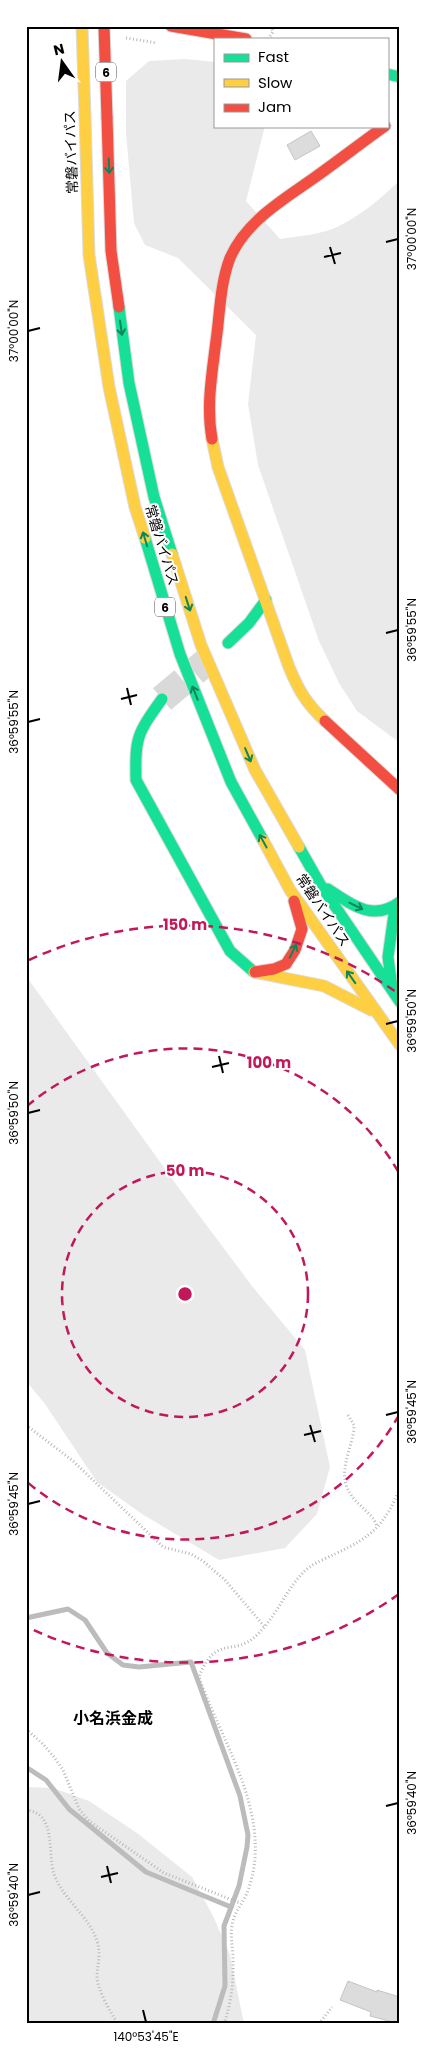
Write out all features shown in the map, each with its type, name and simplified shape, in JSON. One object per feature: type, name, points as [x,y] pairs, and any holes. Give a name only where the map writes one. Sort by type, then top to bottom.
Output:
[{"type":"main road","name":"常磐バイパス","points":[[104,26],[111,251],[128,382],[154,497],[205,654],[255,770],[320,884],[398,999]]},
{"type":"main road","points":[[172,26],[240,38]]},
{"type":"main road","name":"常磐バイパス","points":[[77,28],[85,116],[89,255],[108,388],[135,507],[180,654],[231,782],[290,890],[400,1045]]},
{"type":"main road","points":[[383,128],[263,215],[239,242],[230,258],[225,280],[208,396],[208,423],[218,466],[299,691],[309,706],[400,790]]},
{"type":"main road","points":[[228,643],[249,623],[266,600]]},
{"type":"main road","points":[[162,699],[140,730],[135,749],[136,780],[230,951],[254,972],[324,986],[375,1012]]},
{"type":"main road","points":[[320,884],[356,908],[376,914],[397,905]]},
{"type":"main road","points":[[254,972],[274,969],[286,964],[295,950],[302,928],[290,890]]},
{"type":"main road","points":[[397,905],[390,929],[387,954],[388,974],[398,999]]},
{"type":"path","points":[[51,26],[77,28]]},
{"type":"path","points":[[269,38],[273,32],[271,26]]},
{"type":"path","points":[[118,37],[163,44]]},
{"type":"path","points":[[348,1415],[354,1425],[354,1430],[344,1470],[344,1482],[348,1491],[373,1519],[377,1528]]},
{"type":"path","points":[[26,1425],[73,1461],[163,1548],[191,1554],[203,1561],[225,1580],[264,1626]]},
{"type":"path","points":[[224,2024],[230,2005],[232,1987],[232,1924],[240,1903],[248,1892],[256,1840],[252,1808],[246,1788],[210,1708],[199,1677],[211,1654],[221,1648],[242,1644],[250,1640],[273,1617],[299,1577],[310,1566],[361,1541],[377,1528],[400,1488]]},
{"type":"path","points":[[26,1729],[43,1744],[63,1770],[79,1809],[89,1821],[164,1873],[240,1903]]},
{"type":"path","points":[[26,1810],[35,1811],[45,1821],[49,1830],[50,1858],[54,1874],[65,1896],[84,1916],[92,1928],[100,1954],[97,1975],[98,1984],[118,2024]]},
{"type":"path","points":[[319,2024],[332,2007]]},
{"type":"shaded area","points":[[185,59],[214,62],[214,128],[264,128],[246,201],[280,239],[316,234],[337,227],[354,218],[400,180],[400,743],[357,711],[339,683],[319,641],[258,465],[248,404],[256,335],[178,258],[145,245],[134,223],[126,133],[126,81],[149,61]]},
{"type":"shaded area","points":[[26,976],[181,1191],[252,1286],[305,1350],[330,1467],[317,1514],[285,1548],[219,1560],[142,1514],[97,1482],[45,1404],[26,1381]]},
{"type":"shaded area","points":[[26,1787],[53,1788],[89,1801],[137,1833],[192,1877],[213,1916],[230,1955],[244,2024],[26,2024]]},
{"type":"building","points":[[311,131],[320,146],[295,160],[287,145]]},
{"type":"building","points":[[348,1981],[377,1992],[377,1990],[400,1997],[400,2024],[370,2016],[371,2012],[340,2000]]},
{"type":"waterway","points":[[26,1618],[68,1609],[85,1620],[107,1653],[123,1665],[139,1667],[191,1662],[240,1796],[248,1835],[239,1886],[224,1926],[225,1986],[213,2024]]},
{"type":"waterway","points":[[26,1767],[46,1780],[69,1809],[146,1872],[231,1907]]},
{"type":"tunnel","points":[[162,699],[206,662]]},
{"type":"traffic: fast","points":[[388,74],[400,77]]},
{"type":"traffic: fast","points":[[119,307],[129,383],[154,497],[172,554]]},
{"type":"traffic: fast","points":[[145,538],[180,654],[231,782],[263,840]]},
{"type":"traffic: fast","points":[[228,643],[249,623],[266,600]]},
{"type":"traffic: fast","points":[[162,699],[147,720],[139,736],[136,754],[136,780],[230,951],[254,972]]},
{"type":"traffic: fast","points":[[299,847],[320,884],[400,1002]]},
{"type":"traffic: fast","points":[[328,889],[346,901],[372,911],[381,911],[400,902]]},
{"type":"traffic: fast","points":[[392,987],[388,957],[395,907]]},
{"type":"traffic: slow","points":[[82,26],[85,116]]},
{"type":"traffic: slow","points":[[85,116],[89,255],[109,387],[135,507],[145,538]]},
{"type":"traffic: slow","points":[[212,439],[218,467],[289,667],[304,696],[325,721]]},
{"type":"traffic: slow","points":[[172,554],[201,645],[255,770],[299,847]]},
{"type":"traffic: slow","points":[[263,840],[290,890],[400,1045]]},
{"type":"traffic: slow","points":[[254,972],[324,986],[371,1010]]},
{"type":"traffic: jam","points":[[104,26],[107,117]]},
{"type":"traffic: jam","points":[[171,26],[240,38]]},
{"type":"traffic: jam","points":[[107,117],[111,251],[119,307]]},
{"type":"traffic: jam","points":[[212,439],[210,427],[210,390],[221,299],[224,278],[230,258],[237,245],[255,222],[266,212],[382,128]]},
{"type":"traffic: jam","points":[[325,721],[400,790]]},
{"type":"traffic: jam","points":[[255,972],[274,969],[286,964],[295,950],[302,929],[294,901]]},
{"type":"district","name":"小名浜金成","points":[[113,1718]]}]
